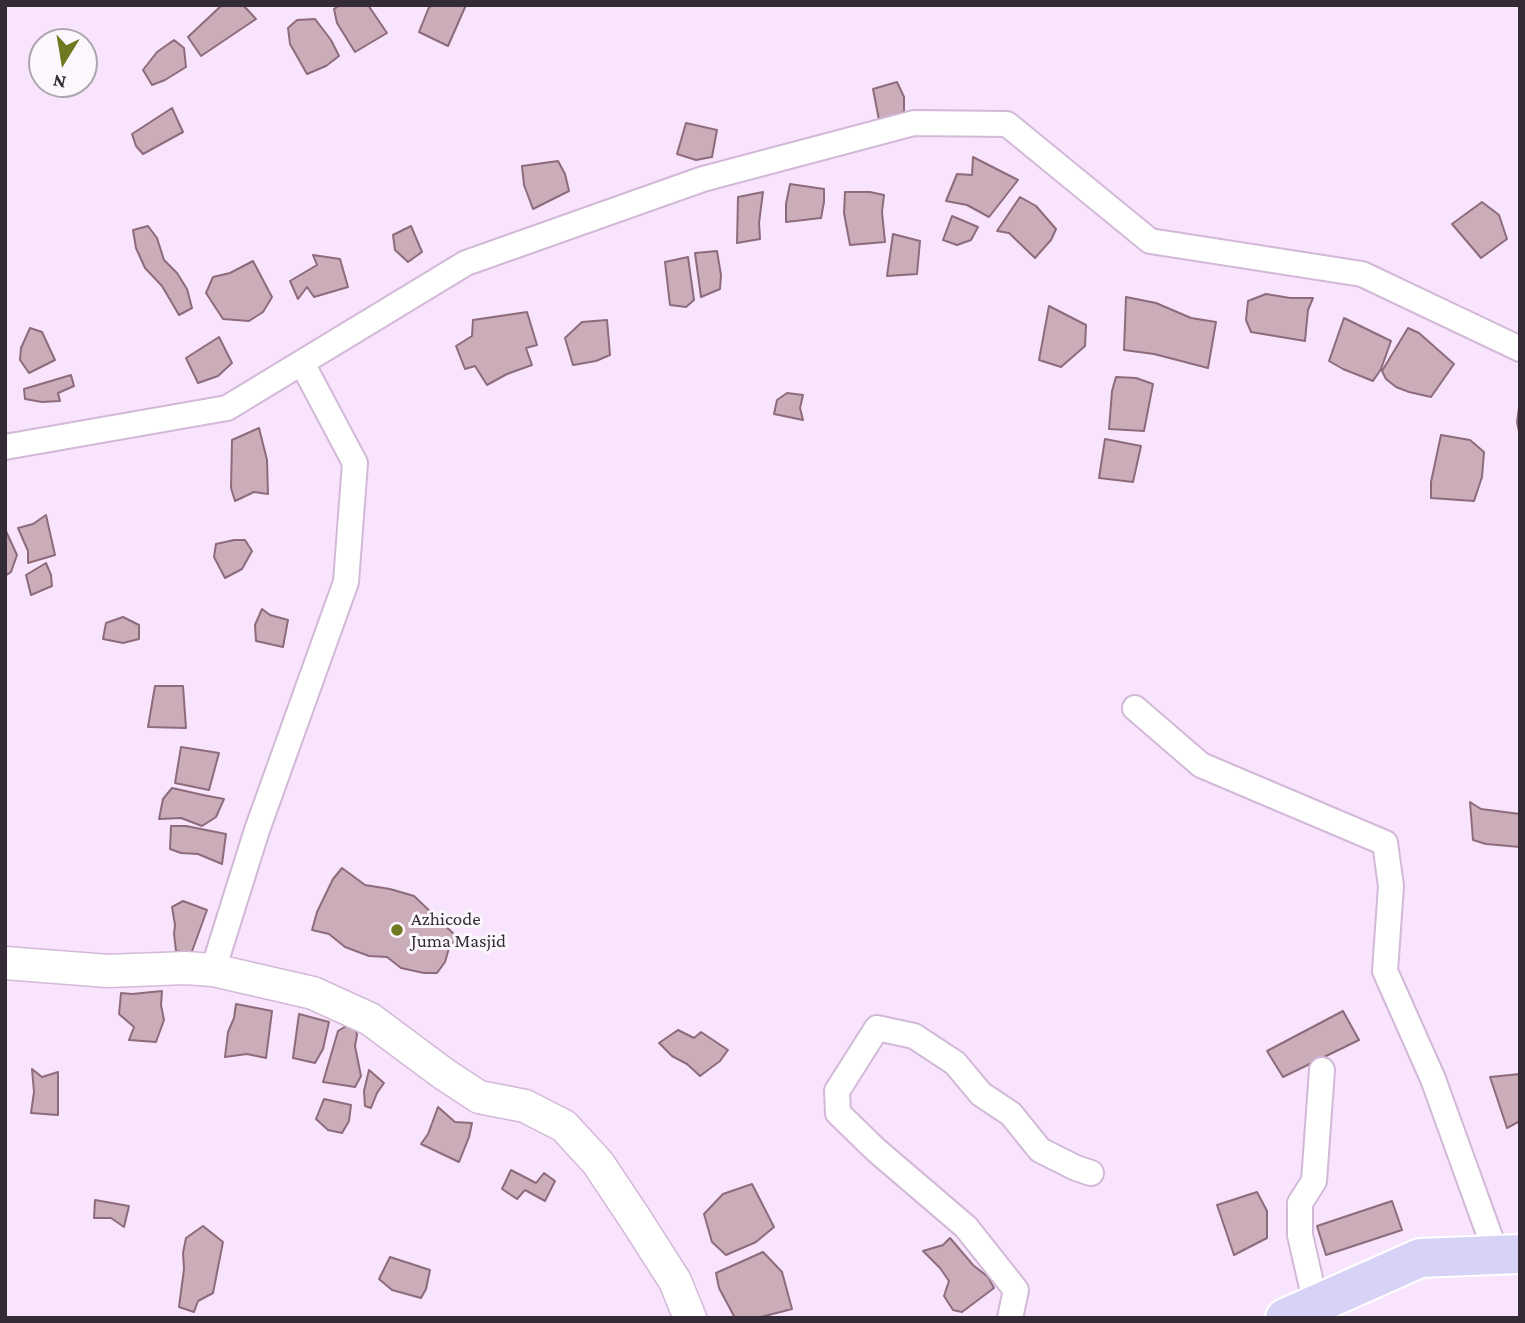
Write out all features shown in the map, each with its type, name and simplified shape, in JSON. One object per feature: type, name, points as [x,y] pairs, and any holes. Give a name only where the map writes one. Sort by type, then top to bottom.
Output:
[{"type":"main road","points":[[1301,1311],[1420,1258],[1508,1255]]},
{"type":"street","points":[[5,447],[228,408],[466,262],[703,179],[914,122],[1007,124],[1150,241],[1362,274],[1520,349]]},
{"type":"street","points":[[214,970],[257,831],[346,582],[355,463],[302,363]]},
{"type":"street","points":[[1135,708],[1202,765],[1385,843],[1391,886],[1385,971],[1508,1255]]},
{"type":"street","points":[[5,963],[108,971],[186,968],[214,970],[313,993],[370,1019],[479,1097],[525,1106],[564,1126],[598,1163],[636,1220],[675,1281],[690,1318]]},
{"type":"street","points":[[1010,1318],[1016,1290],[1007,1277],[986,1255],[966,1227],[876,1150],[838,1113],[837,1091],[877,1028],[914,1036],[955,1063],[981,1094],[1011,1114],[1040,1150],[1091,1173]]},
{"type":"street","points":[[1301,1311],[1300,1203],[1314,1181],[1322,1070]]},
{"type":"building","points":[[222,5],[243,5],[256,19],[201,56],[188,37]]},
{"type":"building","points":[[340,5],[368,5],[387,33],[355,52],[337,23],[334,9]]},
{"type":"building","points":[[466,5],[448,46],[419,32],[429,7]]},
{"type":"building","points":[[315,19],[339,56],[326,66],[307,74],[290,44],[288,28],[297,20]]},
{"type":"building","points":[[174,40],[184,48],[186,67],[152,85],[143,70],[157,52]]},
{"type":"building","points":[[897,82],[904,97],[904,112],[879,120],[873,89]]},
{"type":"building","points":[[172,108],[183,132],[143,154],[136,146],[132,134]]},
{"type":"building","points":[[686,123],[717,130],[712,157],[696,160],[677,154]]},
{"type":"building","points":[[973,157],[1018,180],[989,217],[967,205],[946,201],[957,174],[972,175]]},
{"type":"building","points":[[558,161],[569,191],[533,209],[524,185],[522,166]]},
{"type":"building","points":[[790,184],[824,189],[821,218],[786,222]]},
{"type":"building","points":[[763,192],[760,239],[737,243],[738,197]]},
{"type":"building","points":[[845,192],[884,195],[882,212],[885,242],[850,245],[844,213]]},
{"type":"building","points":[[1020,197],[1036,206],[1056,229],[1051,240],[1035,258],[1009,233],[997,231]]},
{"type":"building","points":[[1482,202],[1499,215],[1507,239],[1481,258],[1452,224]]},
{"type":"building","points":[[952,216],[978,227],[971,240],[957,245],[943,240]]},
{"type":"building","points":[[148,226],[157,238],[164,260],[177,273],[187,289],[192,308],[179,315],[162,286],[145,268],[136,248],[133,230]]},
{"type":"building","points":[[411,226],[422,252],[408,262],[395,250],[393,235]]},
{"type":"building","points":[[893,234],[920,241],[917,274],[887,276]]},
{"type":"building","points":[[717,251],[720,289],[701,297],[695,253]]},
{"type":"building","points":[[313,255],[340,259],[348,287],[314,297],[307,287],[298,299],[290,281],[317,265]]},
{"type":"building","points":[[688,257],[694,300],[686,307],[670,305],[665,262]]},
{"type":"building","points":[[253,261],[272,297],[263,312],[249,321],[223,319],[206,293],[213,277],[230,273]]},
{"type":"building","points":[[1266,294],[1313,298],[1308,310],[1305,341],[1251,332],[1246,320],[1248,301]]},
{"type":"building","points":[[1126,297],[1156,303],[1191,318],[1216,322],[1208,368],[1154,354],[1124,350]]},
{"type":"building","points":[[1049,306],[1086,325],[1085,346],[1061,367],[1039,360]]},
{"type":"building","points":[[527,312],[537,345],[526,348],[532,365],[487,385],[475,366],[465,369],[456,346],[472,336],[473,320]]},
{"type":"building","points":[[1344,318],[1391,341],[1381,369],[1373,381],[1329,361]]},
{"type":"building","points":[[607,320],[610,355],[596,361],[573,365],[565,338],[582,322]]},
{"type":"building","points":[[30,328],[42,332],[55,360],[29,373],[20,360],[21,348]]},
{"type":"building","points":[[1408,328],[1419,333],[1454,364],[1431,397],[1396,387],[1386,379],[1382,371]]},
{"type":"building","points":[[219,337],[232,363],[218,376],[198,383],[186,358]]},
{"type":"building","points":[[71,375],[74,386],[58,393],[60,401],[25,399],[24,389]]},
{"type":"building","points":[[1116,377],[1136,378],[1153,384],[1144,431],[1109,429]]},
{"type":"building","points":[[787,393],[803,395],[800,408],[803,420],[774,414],[777,400]]},
{"type":"building","points":[[1520,408],[1520,436],[1517,422]]},
{"type":"building","points":[[259,428],[267,460],[268,494],[254,492],[235,501],[231,488],[232,440]]},
{"type":"building","points":[[1441,435],[1470,440],[1484,452],[1482,477],[1474,501],[1431,498],[1431,482]]},
{"type":"building","points":[[1105,439],[1141,446],[1133,482],[1099,478]]},
{"type":"building","points":[[46,515],[55,555],[28,563],[28,551],[18,528],[33,524]]},
{"type":"building","points":[[5,529],[17,555],[11,572],[5,576]]},
{"type":"building","points":[[245,540],[252,551],[242,569],[225,578],[214,557],[216,544]]},
{"type":"building","points":[[46,563],[52,586],[31,595],[26,575]]},
{"type":"building","points":[[262,609],[270,615],[288,620],[283,647],[256,641],[255,625]]},
{"type":"building","points":[[123,617],[139,625],[139,639],[123,643],[103,639],[106,623]]},
{"type":"building","points":[[155,686],[183,686],[186,728],[148,727]]},
{"type":"building","points":[[181,747],[219,753],[209,790],[175,783]]},
{"type":"building","points":[[172,788],[224,799],[216,817],[202,826],[181,818],[159,819],[163,799]]},
{"type":"building","points":[[1470,802],[1481,809],[1520,814],[1520,847],[1473,840]]},
{"type":"building","points":[[171,826],[186,826],[226,834],[222,864],[198,854],[170,849]]},
{"type":"building","points":[[342,868],[365,885],[414,896],[457,937],[437,973],[401,968],[387,957],[369,956],[345,947],[329,934],[312,930],[317,912],[333,879]]},
{"type":"building","points":[[183,901],[207,910],[191,954],[176,951],[172,907]]},
{"type":"building","points":[[162,991],[164,1020],[156,1042],[129,1040],[134,1027],[119,1014],[121,993]]},
{"type":"building","points":[[236,1004],[272,1011],[266,1058],[247,1054],[225,1057],[228,1032]]},
{"type":"building","points":[[1343,1011],[1359,1040],[1283,1077],[1267,1051]]},
{"type":"building","points":[[299,1014],[329,1022],[323,1049],[315,1063],[293,1058]]},
{"type":"building","points":[[354,1021],[357,1035],[355,1046],[361,1076],[355,1087],[323,1082],[338,1031]]},
{"type":"building","points":[[678,1030],[694,1038],[701,1032],[728,1050],[720,1061],[700,1076],[659,1043]]},
{"type":"building","points":[[32,1069],[42,1077],[58,1072],[58,1115],[31,1113],[34,1092]]},
{"type":"building","points":[[369,1070],[384,1083],[371,1108],[365,1106],[364,1091]]},
{"type":"building","points":[[1520,1074],[1520,1121],[1507,1128],[1490,1077]]},
{"type":"building","points":[[324,1099],[351,1105],[349,1121],[342,1133],[328,1130],[316,1119]]},
{"type":"building","points":[[438,1107],[455,1122],[472,1123],[459,1162],[421,1144],[428,1134]]},
{"type":"building","points":[[511,1170],[536,1183],[544,1173],[555,1181],[545,1201],[525,1190],[517,1199],[502,1189]]},
{"type":"building","points":[[752,1184],[774,1227],[756,1242],[726,1255],[712,1242],[704,1214],[723,1194]]},
{"type":"building","points":[[1257,1192],[1267,1211],[1267,1238],[1234,1255],[1217,1205]]},
{"type":"building","points":[[95,1200],[129,1206],[124,1227],[111,1218],[94,1218]]},
{"type":"building","points":[[1392,1201],[1402,1230],[1326,1255],[1317,1226]]},
{"type":"building","points":[[203,1226],[223,1242],[213,1293],[198,1301],[194,1312],[179,1307],[184,1269],[183,1253],[186,1238]]},
{"type":"building","points":[[950,1238],[973,1265],[988,1277],[994,1288],[962,1312],[953,1310],[944,1296],[949,1281],[923,1251],[943,1245]]},
{"type":"building","points":[[763,1252],[782,1272],[792,1309],[757,1318],[735,1318],[719,1288],[716,1273]]},
{"type":"building","points":[[390,1257],[430,1270],[421,1298],[392,1290],[379,1279]]},
{"type":"place","name":"Azhicode Juma Masjid","points":[[397,930]]}]
